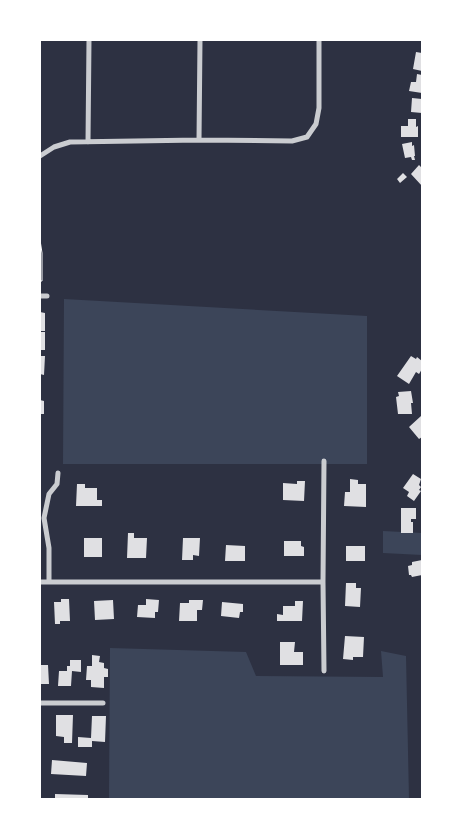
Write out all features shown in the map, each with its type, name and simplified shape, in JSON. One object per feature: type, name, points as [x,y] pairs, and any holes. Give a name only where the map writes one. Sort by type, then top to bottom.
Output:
[{"type":"street","points":[[88,142],[89,40]]},
{"type":"street","points":[[199,140],[200,40]]},
{"type":"street","points":[[40,156],[54,147],[70,142],[292,141],[307,137],[316,124],[319,108],[319,40]]},
{"type":"street","points":[[40,296],[47,296]]},
{"type":"street","points":[[324,461],[324,671]]},
{"type":"street","points":[[49,582],[49,548],[44,518],[49,494],[57,484],[58,473]]},
{"type":"street","points":[[40,582],[323,582]]},
{"type":"street","points":[[40,703],[103,702]]},
{"type":"path","points":[[40,240],[42,253],[42,281],[40,281]]},
{"type":"shaded area","points":[[64,299],[367,316],[367,464],[63,464]]},
{"type":"shaded area","points":[[383,531],[422,533],[422,555],[383,553]]},
{"type":"shaded area","points":[[110,648],[246,652],[256,676],[383,677],[381,651],[406,656],[409,799],[109,799]]},
{"type":"building","points":[[416,52],[422,53],[422,71],[413,69]]},
{"type":"building","points":[[417,74],[422,75],[422,93],[409,91],[411,82],[416,82]]},
{"type":"building","points":[[412,98],[422,99],[422,113],[411,112]]},
{"type":"building","points":[[408,119],[416,119],[418,137],[401,137],[401,126],[408,126]]},
{"type":"building","points":[[412,142],[415,160],[412,160],[411,157],[405,158],[402,144]]},
{"type":"building","points":[[419,165],[422,168],[422,186],[411,174]]},
{"type":"building","points":[[403,173],[407,177],[400,183],[397,179]]},
{"type":"building","points":[[40,312],[45,313],[45,331],[40,331]]},
{"type":"building","points":[[40,332],[45,332],[45,350],[40,350]]},
{"type":"building","points":[[40,356],[45,356],[44,375],[40,374]]},
{"type":"building","points":[[411,356],[416,359],[417,357],[422,361],[422,369],[419,374],[416,372],[409,384],[397,376]]},
{"type":"building","points":[[411,391],[412,414],[398,414],[396,397],[399,396],[398,392]]},
{"type":"building","points":[[40,400],[44,401],[44,414],[40,414]]},
{"type":"building","points":[[421,416],[422,437],[419,439],[409,427]]},
{"type":"building","points":[[413,474],[421,479],[419,490],[421,491],[414,501],[407,496],[409,492],[403,488]]},
{"type":"building","points":[[350,479],[358,480],[358,484],[366,484],[366,507],[344,506],[345,492],[350,492]]},
{"type":"building","points":[[297,481],[305,481],[304,501],[283,500],[283,483],[297,484]]},
{"type":"building","points":[[77,484],[85,484],[85,488],[97,488],[97,500],[102,500],[102,506],[76,506]]},
{"type":"building","points":[[401,508],[416,508],[416,519],[411,519],[411,522],[413,522],[413,533],[401,533]]},
{"type":"building","points":[[128,533],[134,533],[134,538],[147,538],[146,558],[127,558]]},
{"type":"building","points":[[84,538],[102,538],[102,557],[84,557]]},
{"type":"building","points":[[183,538],[200,538],[199,556],[193,555],[193,560],[182,560]]},
{"type":"building","points":[[284,541],[301,541],[301,546],[304,547],[304,556],[284,556]]},
{"type":"building","points":[[226,545],[245,546],[245,561],[225,561]]},
{"type":"building","points":[[346,546],[365,546],[365,561],[346,561]]},
{"type":"building","points":[[422,560],[422,575],[412,577],[409,575],[408,566],[412,565],[412,562]]},
{"type":"building","points":[[346,583],[356,583],[356,588],[361,588],[360,607],[345,606]]},
{"type":"building","points":[[61,599],[69,599],[70,621],[60,621],[60,624],[55,624],[54,602],[61,602]]},
{"type":"building","points":[[146,599],[159,600],[158,612],[155,612],[155,618],[137,617],[138,605],[146,605]]},
{"type":"building","points":[[113,600],[114,619],[95,620],[94,601]]},
{"type":"building","points":[[189,600],[203,600],[202,610],[197,610],[197,621],[179,621],[180,603],[189,603]]},
{"type":"building","points":[[295,601],[303,601],[302,621],[277,621],[277,614],[283,615],[283,606],[295,606]]},
{"type":"building","points":[[222,602],[243,604],[243,612],[240,612],[239,618],[221,616]]},
{"type":"building","points":[[345,636],[364,637],[363,657],[353,657],[353,660],[343,659]]},
{"type":"building","points":[[280,642],[295,642],[294,652],[303,652],[303,665],[280,665]]},
{"type":"building","points":[[92,655],[100,656],[99,662],[104,663],[104,668],[108,669],[108,677],[104,677],[104,688],[91,687],[91,680],[86,680],[87,666],[92,666]]},
{"type":"building","points":[[70,660],[81,660],[81,672],[72,671],[71,686],[58,686],[59,671],[67,671],[67,666],[70,666]]},
{"type":"building","points":[[40,665],[48,665],[49,684],[40,684]]},
{"type":"building","points":[[56,715],[73,715],[72,743],[64,743],[64,737],[56,736]]},
{"type":"building","points":[[92,716],[106,716],[105,742],[92,741],[92,747],[78,747],[78,737],[91,738]]},
{"type":"building","points":[[52,760],[87,763],[86,776],[51,774]]},
{"type":"building","points":[[55,794],[88,795],[88,799],[55,799]]}]
